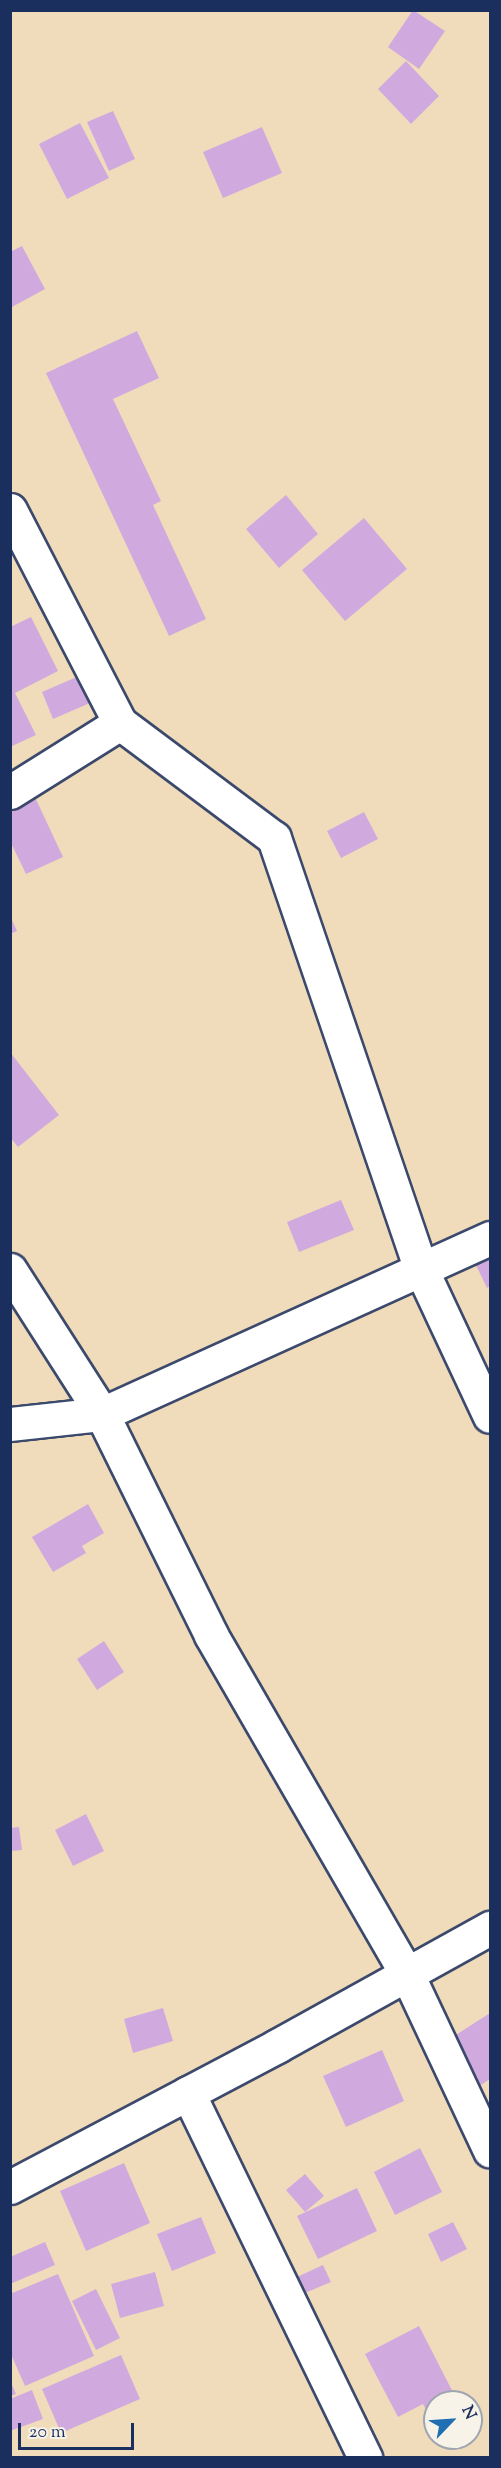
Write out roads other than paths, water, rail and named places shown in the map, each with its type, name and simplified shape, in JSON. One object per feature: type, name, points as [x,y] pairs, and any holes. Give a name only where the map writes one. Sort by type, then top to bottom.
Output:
[{"type":"street","points":[[10,510],[120,723],[274,838],[422,1269],[490,1416]]},
{"type":"street","points":[[10,792],[120,723]]},
{"type":"street","points":[[10,1424],[102,1414],[490,1238]]},
{"type":"street","points":[[10,1270],[102,1414],[211,1635],[407,1974],[490,2150]]},
{"type":"street","points":[[10,2187],[188,2094],[490,1928]]},
{"type":"street","points":[[188,2094],[365,2457]]}]
